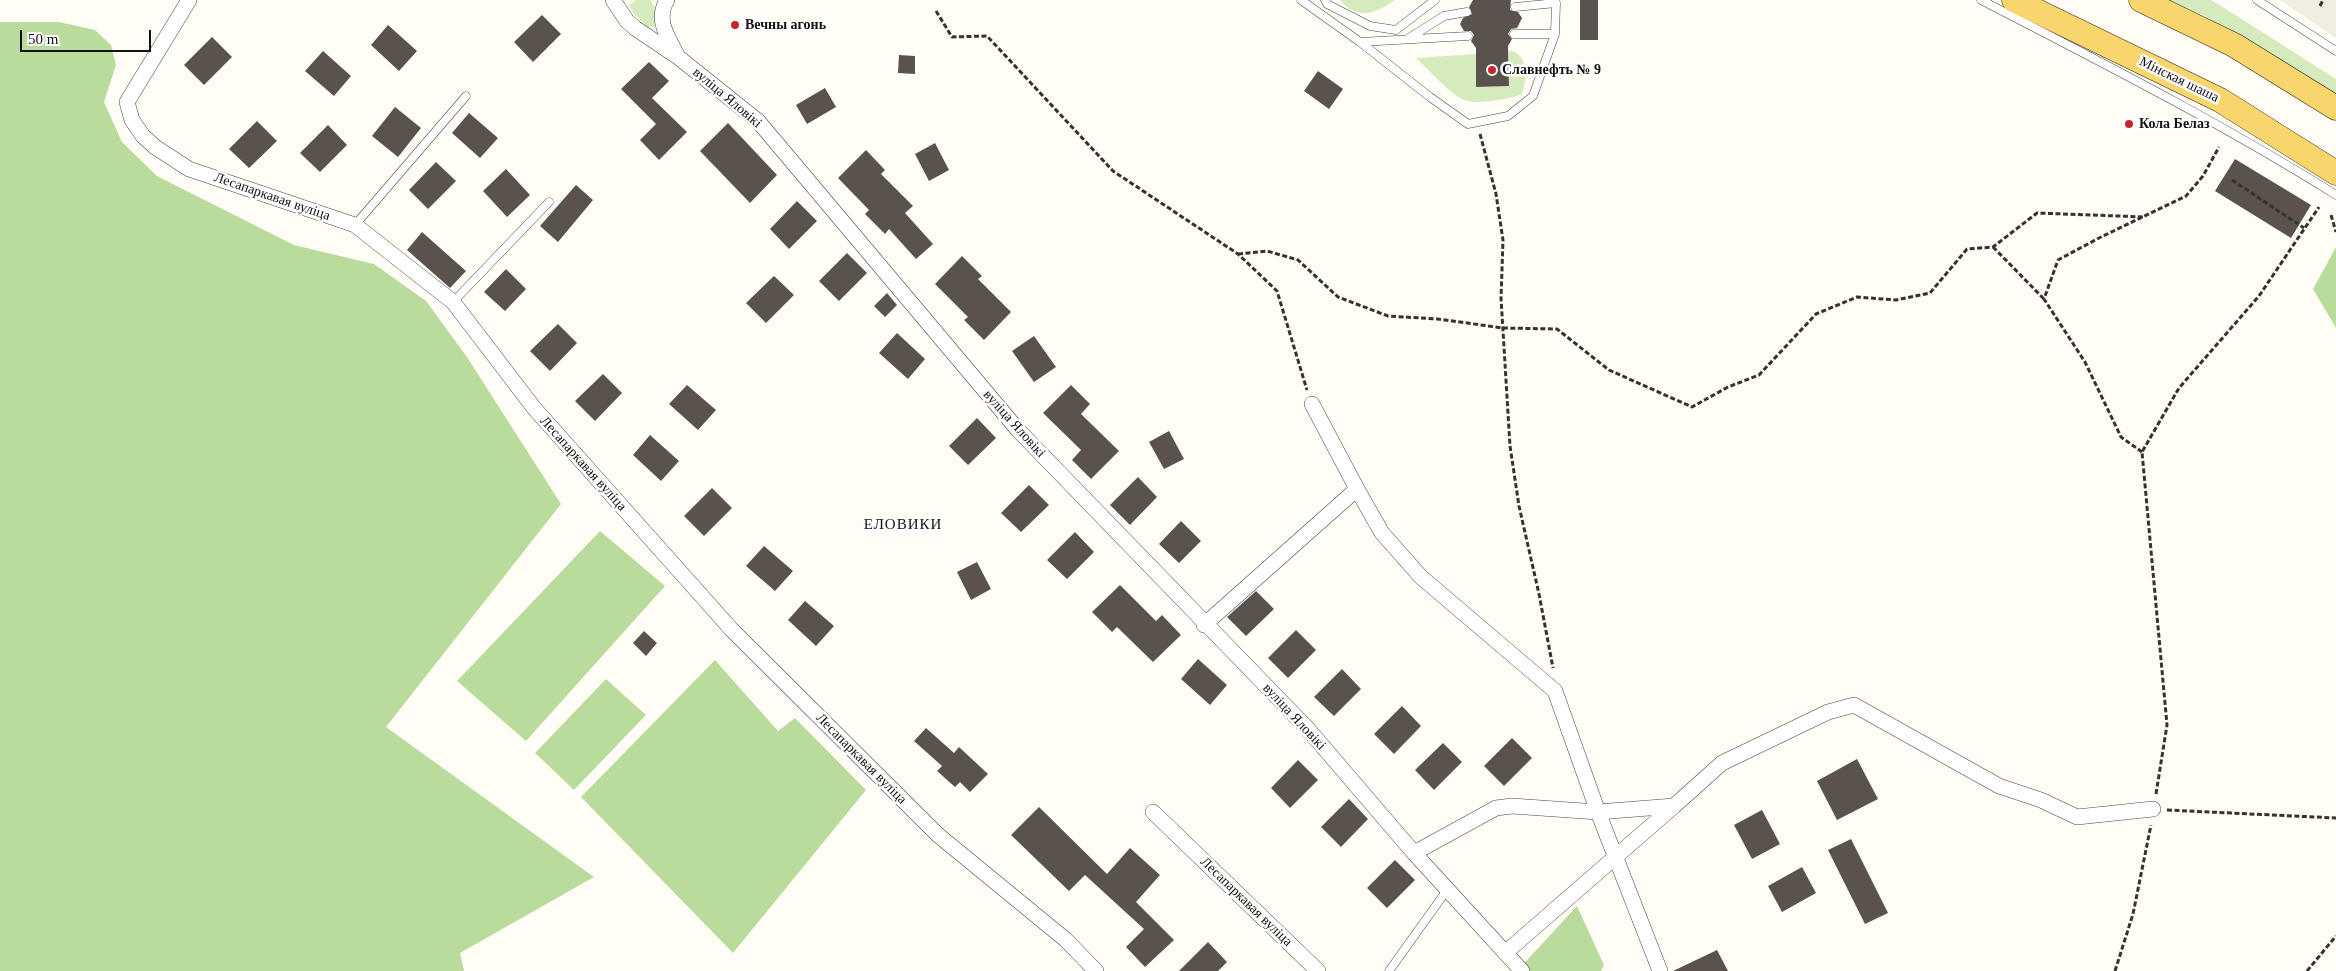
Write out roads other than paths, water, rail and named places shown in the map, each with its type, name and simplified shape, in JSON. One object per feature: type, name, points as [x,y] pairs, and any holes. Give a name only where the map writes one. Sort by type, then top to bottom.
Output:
[{"type":"main road","name":"Мінская шаша","points":[[2014,0],[2220,100],[2336,174]]},
{"type":"main road","points":[[2141,0],[2234,44],[2336,108]]},
{"type":"street","name":"Лесапаркавая вуліца","points":[[189,0],[127,102],[132,120],[143,136],[155,147],[189,169],[355,225],[453,302],[534,408],[732,630],[938,835],[1066,940],[1096,971]]},
{"type":"street","name":"вуліца Яловікі","points":[[614,0],[627,21],[678,57],[758,121],[1018,430],[1204,624],[1307,728],[1414,853],[1522,971]]},
{"type":"street","points":[[667,0],[662,8],[662,22],[678,57]]},
{"type":"street","points":[[1312,404],[1382,533],[1421,577],[1555,691],[1598,812],[1660,971]]},
{"type":"street","points":[[1204,624],[1357,490]]},
{"type":"street","points":[[1505,952],[1722,763],[1828,712],[1854,705],[1998,786],[2040,800],[2078,816],[2154,809]]},
{"type":"street","points":[[1414,853],[1496,808],[1512,806],[1598,812],[1674,806]]},
{"type":"street","name":"Лесапаркавая вуліца","points":[[1153,812],[1318,971]]},
{"type":"lane","points":[[1301,0],[1468,124],[1508,116],[1532,96],[1555,34],[1554,1],[1515,7]]},
{"type":"lane","points":[[1325,0],[1327,4],[1370,26],[1396,30],[1435,0]]},
{"type":"lane","points":[[1980,0],[2147,85],[2272,155],[2336,194]]},
{"type":"lane","points":[[2257,0],[2336,51]]},
{"type":"lane","points":[[1408,39],[1444,16],[1466,12]]},
{"type":"lane","points":[[1514,34],[1555,34]]},
{"type":"lane","points":[[1360,42],[1468,36]]},
{"type":"lane","points":[[355,225],[466,96]]},
{"type":"lane","points":[[453,302],[548,202]]},
{"type":"lane","points":[[1389,971],[1447,890]]},
{"type":"place","name":"Вечны агонь","points":[[735,25]]},
{"type":"place","name":"Славнефть № 9","points":[[1492,70]]},
{"type":"place","name":"Кола Белаз","points":[[2129,124]]},
{"type":"district","name":"ЕЛОВИКИ","points":[[903,525]]}]
